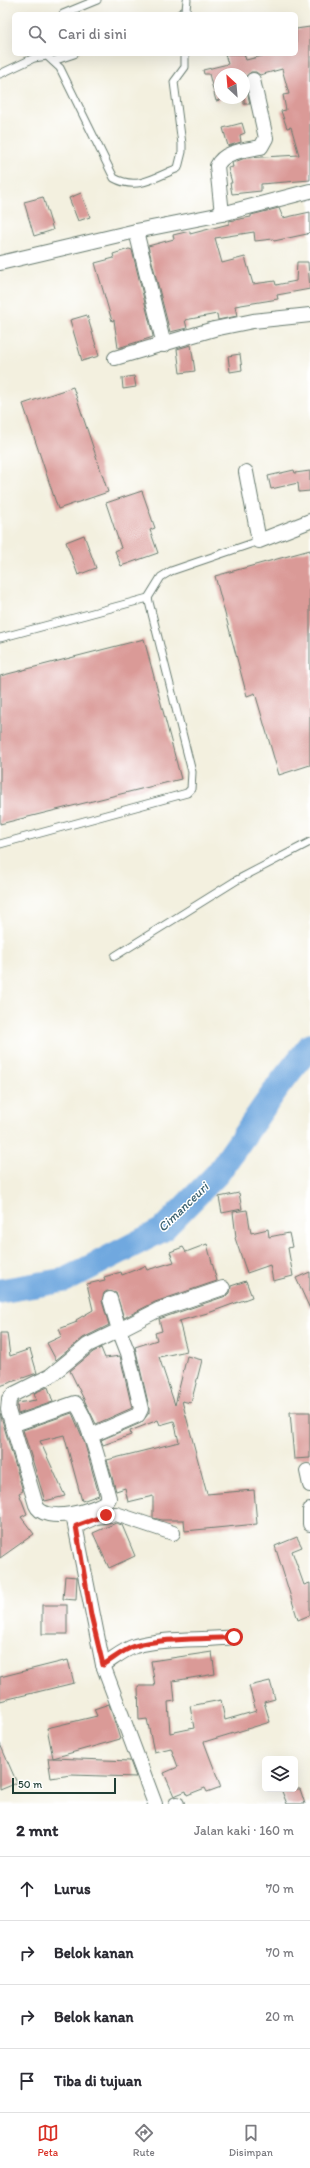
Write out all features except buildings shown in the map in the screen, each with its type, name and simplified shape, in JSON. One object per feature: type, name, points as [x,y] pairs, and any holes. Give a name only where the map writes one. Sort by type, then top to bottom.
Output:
[{"type":"street","points":[[222,214],[217,166],[227,155],[261,146],[266,138],[253,80]]},
{"type":"street","points":[[0,263],[136,231],[222,214],[310,191]]},
{"type":"street","points":[[136,231],[164,345]]},
{"type":"street","points":[[115,358],[164,345],[190,335],[232,325],[310,315]]},
{"type":"street","points":[[246,472],[258,541],[310,521]]},
{"type":"street","points":[[173,1533],[116,1514],[74,1520],[42,1513],[38,1509],[12,1425],[8,1410],[9,1399],[50,1376],[88,1345],[158,1310],[223,1288]]},
{"type":"street","points":[[90,1436],[138,1414],[141,1409],[128,1353],[119,1330],[110,1299]]},
{"type":"street","points":[[12,1425],[75,1403],[80,1408],[109,1498],[106,1502],[74,1520]]},
{"type":"street","points":[[310,1510],[310,1524]]},
{"type":"street","points":[[74,1520],[91,1615],[103,1665],[155,1804]]},
{"type":"street","points":[[103,1665],[125,1650],[135,1646],[191,1639],[234,1637]]},
{"type":"lane","points":[[68,12],[97,0]]},
{"type":"lane","points":[[183,12],[186,10],[187,0]]},
{"type":"lane","points":[[0,74],[34,58],[49,57],[60,68],[114,178],[122,182],[141,184],[178,168],[182,152],[182,144],[174,82],[185,67],[185,56]]},
{"type":"lane","points":[[0,638],[148,598],[161,577],[171,571],[258,541]]},
{"type":"lane","points":[[0,844],[187,793],[191,788],[192,772],[148,598]]},
{"type":"lane","points":[[115,956],[236,880],[310,842]]},
{"type":"waterway","name":"Cimanceuri","points":[[0,1291],[65,1280],[162,1230],[218,1173],[279,1085],[310,1046]]},
{"type":"route","points":[[106,1515],[76,1526],[91,1615],[103,1665],[125,1650],[135,1646],[191,1639],[208,1640],[234,1637]]}]
